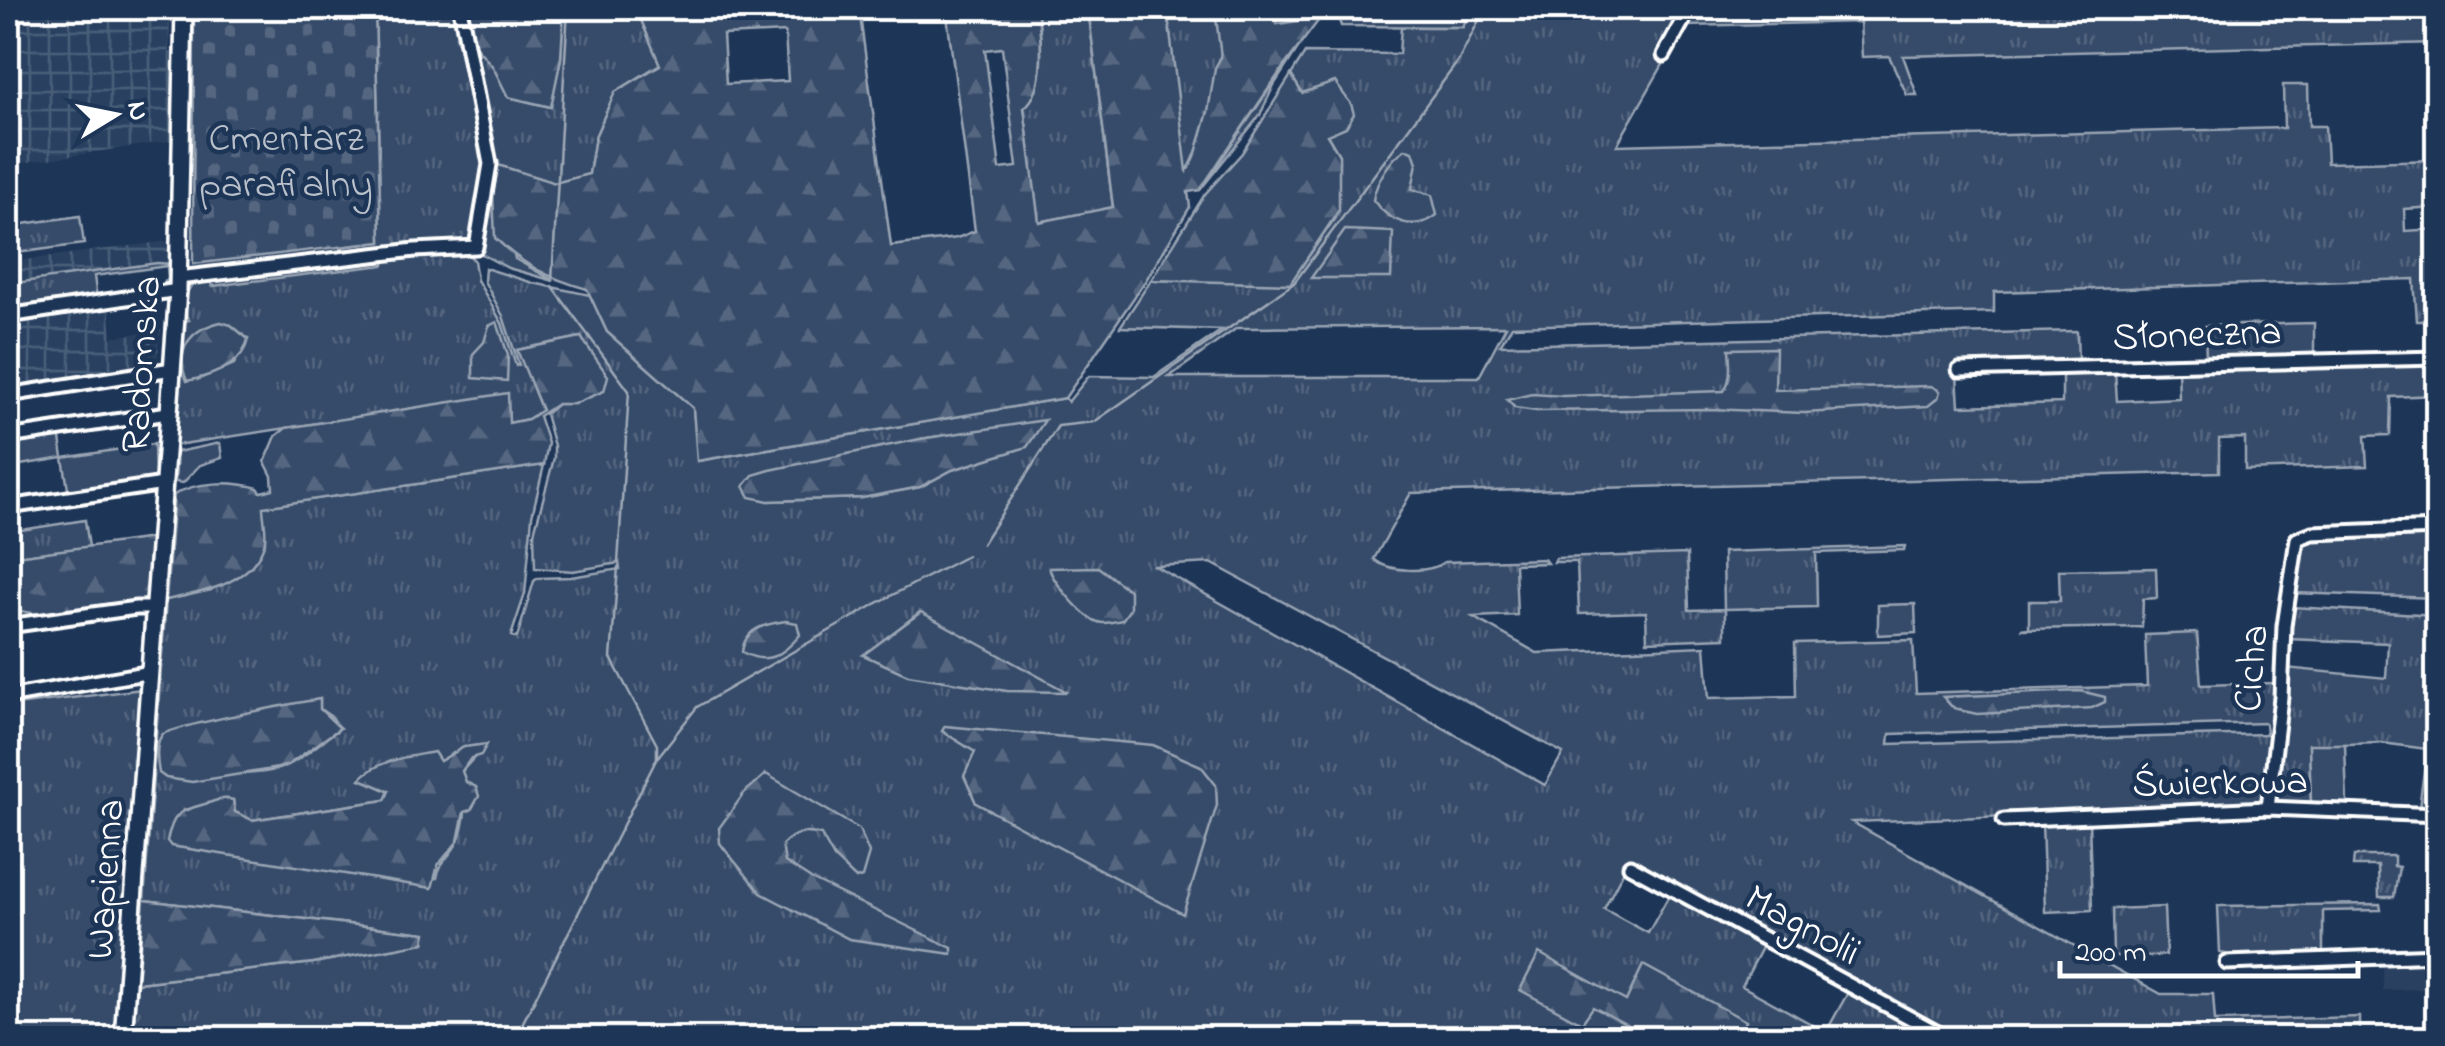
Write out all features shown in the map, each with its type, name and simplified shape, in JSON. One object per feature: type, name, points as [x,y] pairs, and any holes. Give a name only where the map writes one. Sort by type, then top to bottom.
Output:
[{"type":"street","name":"Radomska","points":[[147,724],[178,284],[184,8]]},
{"type":"street","points":[[8,316],[178,284],[415,250],[476,247],[490,164],[460,8]]},
{"type":"street","points":[[1664,55],[1690,8]]},
{"type":"street","name":"Słoneczna","points":[[1959,370],[2438,358]]},
{"type":"street","points":[[8,394],[172,369]]},
{"type":"street","points":[[8,437],[168,413]]},
{"type":"street","points":[[8,508],[164,484]]},
{"type":"street","name":"Cicha","points":[[2268,808],[2288,589],[2300,535],[2438,528]]},
{"type":"street","points":[[8,626],[155,608]]},
{"type":"street","points":[[8,697],[151,672]]},
{"type":"street","name":"Wapienna","points":[[123,1038],[147,724]]},
{"type":"street","name":"Świerkowa","points":[[2004,820],[2268,808],[2438,815]]},
{"type":"street","name":"Magnolii","points":[[1630,866],[1947,1038]]},
{"type":"street","points":[[2227,962],[2438,955]]},
{"type":"shaded area","points":[[8,8],[170,8],[170,141],[8,165]]},
{"type":"shaded area","points":[[168,241],[168,265],[8,289],[8,262]]},
{"type":"shaded area","points":[[109,305],[112,337],[161,330],[156,369],[13,391],[8,321]]},
{"type":"shaded area","points":[[2437,959],[2437,989],[2383,990],[2383,961]]},
{"type":"green space","name":"Cmentarz parafialny","points":[[194,8],[375,8],[381,242],[193,264]]},
{"type":"green space","points":[[375,8],[456,8],[486,174],[471,240],[383,251],[381,246],[341,250],[381,242]]},
{"type":"green space","points":[[464,8],[564,8],[561,58],[551,107],[508,97],[493,67],[472,42]]},
{"type":"green space","points":[[564,8],[636,8],[660,64],[615,92],[595,137],[589,174],[555,183],[497,165],[515,259],[554,281],[508,268],[478,252],[493,167],[472,42],[493,66],[508,97],[550,107],[561,58]]},
{"type":"green space","points":[[636,8],[859,8],[891,246],[957,238],[975,231],[946,8],[1037,8],[1039,76],[1024,108],[1039,222],[1113,207],[1088,8],[1167,8],[1187,171],[1194,160],[1215,68],[1221,57],[1215,10],[1252,8],[1257,14],[1275,11],[1277,24],[1305,20],[1303,8],[1471,8],[1463,27],[1341,26],[1337,14],[1327,9],[1200,190],[1188,192],[1190,207],[1146,280],[1065,398],[697,461],[693,408],[607,332],[587,289],[538,270],[495,238],[493,195],[498,165],[555,183],[589,174],[595,137],[615,92],[660,65]],"holes":[[[785,32],[788,81],[726,84],[723,35]],[[1002,48],[1017,167],[1000,169],[985,50]]]},
{"type":"green space","points":[[1037,8],[1088,8],[1113,208],[1038,222],[1024,107],[1032,99],[1040,76]]},
{"type":"green space","points":[[1167,8],[1234,8],[1215,11],[1221,53],[1202,135],[1186,172]]},
{"type":"green space","points":[[1471,8],[2437,8],[2437,43],[1903,56],[1917,95],[1907,95],[1889,56],[1862,57],[1860,22],[1685,26],[1617,145],[2284,128],[2283,85],[2308,85],[2309,126],[2325,126],[2327,163],[2437,160],[2437,207],[2404,209],[2405,231],[2437,229],[2437,321],[2417,321],[2414,279],[1994,292],[1994,312],[1512,326],[1500,345],[2077,331],[2078,363],[1957,375],[1959,406],[2062,403],[2062,373],[2115,372],[2117,401],[2179,398],[2178,369],[2437,360],[2437,395],[2391,397],[2390,435],[2365,436],[2367,466],[2245,470],[2245,438],[2219,439],[2219,472],[1411,493],[1374,559],[1388,567],[1408,570],[1444,562],[1544,559],[1547,563],[1515,564],[1517,615],[1473,617],[1537,653],[1705,646],[1709,698],[1796,696],[1795,643],[1913,640],[1916,693],[2147,686],[2145,635],[2197,633],[2201,685],[2276,683],[2267,772],[2259,806],[1852,822],[2161,994],[2213,994],[2215,1021],[2360,1017],[2360,1038],[1955,1038],[1718,911],[1625,868],[1604,909],[1648,933],[1672,890],[1765,942],[1742,986],[1826,1032],[1850,989],[1916,1025],[1909,1038],[133,1038],[137,983],[313,963],[424,943],[425,933],[144,900],[166,600],[211,590],[265,543],[262,507],[544,465],[532,516],[525,594],[511,636],[517,638],[538,578],[620,569],[619,563],[573,571],[535,568],[534,533],[554,458],[545,414],[557,404],[574,404],[581,337],[518,350],[542,411],[528,419],[509,423],[507,394],[176,445],[185,321],[189,320],[186,295],[194,280],[211,278],[212,286],[384,265],[384,258],[464,250],[474,260],[477,280],[502,323],[516,366],[519,365],[503,316],[484,281],[485,268],[590,295],[607,332],[693,408],[698,461],[1065,398],[1068,402],[1089,376],[1154,377],[1222,330],[1120,327],[1151,280],[1290,283],[1335,218],[1339,155],[1291,75],[1305,53],[1399,54],[1401,27],[1463,27]],"holes":[[[231,325],[248,339],[234,364],[199,379]],[[1506,326],[1479,377],[1169,377],[1237,328]],[[1044,421],[1026,447],[952,470],[920,487],[862,498],[768,501],[920,439]],[[1211,563],[1563,753],[1545,785],[1155,566]],[[920,612],[1064,691],[864,655]],[[320,699],[320,709],[333,718],[338,730],[286,766],[263,772],[223,774],[219,721]],[[2265,723],[2266,734],[1889,744],[1890,734]],[[486,745],[462,771],[466,798],[463,827],[437,878],[183,810],[233,800],[235,812],[251,820],[386,800],[389,792],[372,783],[440,761],[464,747]]]},
{"type":"green space","points":[[1533,8],[1598,8],[1559,20],[1534,20]]},
{"type":"green space","points":[[1307,34],[1260,115],[1200,190]]},
{"type":"green space","points":[[1291,75],[1302,93],[1335,82],[1354,114],[1346,127],[1327,135],[1339,155],[1339,210],[1290,284],[1151,280],[1205,194],[1242,153]]},
{"type":"green space","points":[[1406,149],[1413,151],[1417,163],[1412,189],[1432,195],[1437,215],[1411,224],[1386,214],[1373,200],[1385,171]]},
{"type":"green space","points":[[80,216],[84,244],[8,254],[8,226]]},
{"type":"green space","points":[[1345,230],[1393,232],[1391,278],[1311,278]]},
{"type":"green space","points":[[172,264],[171,280],[164,282],[168,279],[167,266],[94,276],[97,299],[8,313],[8,284]]},
{"type":"green space","points":[[221,322],[248,339],[245,348],[225,368],[187,381],[182,360],[188,342],[201,330]]},
{"type":"green space","points":[[497,322],[508,355],[507,381],[473,378],[473,354],[484,342],[489,326]]},
{"type":"green space","points":[[2314,323],[2314,356],[2206,360],[2205,326]]},
{"type":"green space","points":[[581,337],[608,376],[604,391],[574,404],[557,404],[539,416],[548,443],[544,465],[263,507],[265,541],[248,569],[223,584],[166,600],[174,495],[192,487],[226,483],[258,488],[261,492],[273,489],[265,462],[276,436],[286,428],[508,393],[509,423],[528,419],[542,410],[517,350]]},
{"type":"green space","points":[[1776,348],[1775,390],[1931,386],[1940,391],[1928,406],[1804,413],[1710,409],[1536,411],[1515,408],[1507,400],[1532,394],[1724,391],[1729,376],[1729,349]]},
{"type":"green space","points":[[1045,420],[1027,447],[952,470],[920,487],[862,498],[768,501],[750,497],[744,486],[753,475],[770,470],[920,439]]},
{"type":"green space","points":[[59,432],[63,458],[8,467],[8,442]]},
{"type":"green space","points":[[220,443],[222,458],[200,465],[183,483],[175,482],[177,452]]},
{"type":"green space","points":[[154,444],[155,482],[69,495],[63,458]]},
{"type":"green space","points":[[85,520],[89,547],[8,557],[8,532]]},
{"type":"green space","points":[[2437,533],[2437,598],[2292,593],[2300,548],[2309,538]]},
{"type":"green space","points":[[153,538],[148,599],[50,616],[8,609],[8,557]]},
{"type":"green space","points":[[1905,546],[1904,550],[1816,553],[1817,607],[1725,609],[1725,638],[1647,641],[1646,612],[1579,614],[1577,562],[1554,562],[1556,558],[1687,554],[1689,610],[1724,609],[1723,552]]},
{"type":"green space","points":[[1098,567],[1130,591],[1130,609],[1122,620],[1104,623],[1092,619],[1070,599],[1049,568]]},
{"type":"green space","points":[[2156,568],[2157,598],[2143,599],[2142,627],[2021,629],[2029,628],[2029,601],[2060,601],[2059,570]]},
{"type":"green space","points":[[1915,604],[1916,633],[1878,635],[1878,605]]},
{"type":"green space","points":[[2291,607],[2437,615],[2437,811],[2419,808],[2427,749],[2382,743],[2309,745],[2311,802],[2347,805],[2279,807],[2269,801],[2286,668],[2386,678],[2388,643],[2287,639]]},
{"type":"green space","points":[[921,612],[1067,692],[1007,691],[908,675],[863,655]]},
{"type":"green space","points":[[786,621],[797,623],[800,635],[781,653],[759,658],[742,652],[752,632]]},
{"type":"green space","points":[[142,689],[115,1038],[94,1038],[94,1032],[53,1038],[8,1038],[8,706]]},
{"type":"green space","points":[[2080,691],[2105,697],[2105,702],[2092,708],[1977,714],[1954,709],[1943,697]]},
{"type":"green space","points":[[320,699],[320,709],[340,728],[288,765],[192,782],[159,773],[158,743],[170,731]]},
{"type":"green space","points":[[945,726],[1153,745],[1201,766],[1216,785],[1217,805],[1183,914],[976,803],[964,776],[975,752],[942,731]]},
{"type":"green space","points":[[487,744],[481,755],[471,758],[462,771],[479,796],[471,810],[464,812],[458,841],[438,865],[432,888],[171,846],[167,841],[172,823],[191,808],[233,800],[235,812],[252,820],[385,800],[389,791],[360,779],[376,767],[434,752],[440,761],[464,747]]},
{"type":"green space","points":[[2309,744],[2345,744],[2347,803],[2311,802]]},
{"type":"green space","points":[[766,774],[859,829],[869,853],[862,877],[856,879],[834,858],[821,835],[804,833],[782,845],[785,862],[811,879],[952,948],[952,954],[849,939],[761,893],[720,843],[719,828],[745,792]]},
{"type":"green space","points":[[2042,821],[2089,821],[2092,910],[2045,912]]},
{"type":"green space","points":[[2354,856],[2394,856],[2394,866],[2399,867],[2394,897],[2379,897],[2378,866],[2353,866]]},
{"type":"green space","points":[[144,900],[426,933],[424,943],[313,963],[137,983]]},
{"type":"green space","points":[[2380,904],[2381,910],[2323,911],[2323,955],[2249,958],[2220,953],[2218,906]]},
{"type":"green space","points":[[2164,907],[2166,955],[2113,955],[2112,909]]},
{"type":"green space","points":[[1539,953],[1626,1001],[1643,965],[1746,1021],[1738,1038],[1652,1038],[1593,1007],[1582,1023],[1520,990]]},
{"type":"waterway","points":[[552,280],[568,8]]},
{"type":"waterway","points":[[982,544],[1058,426],[1094,422],[1294,283],[1459,60],[1485,8]]},
{"type":"waterway","points":[[552,286],[629,391],[618,563]]},
{"type":"waterway","points":[[657,758],[697,707],[967,556]]},
{"type":"waterway","points":[[515,1038],[657,758],[657,745],[611,658],[618,567]]}]
